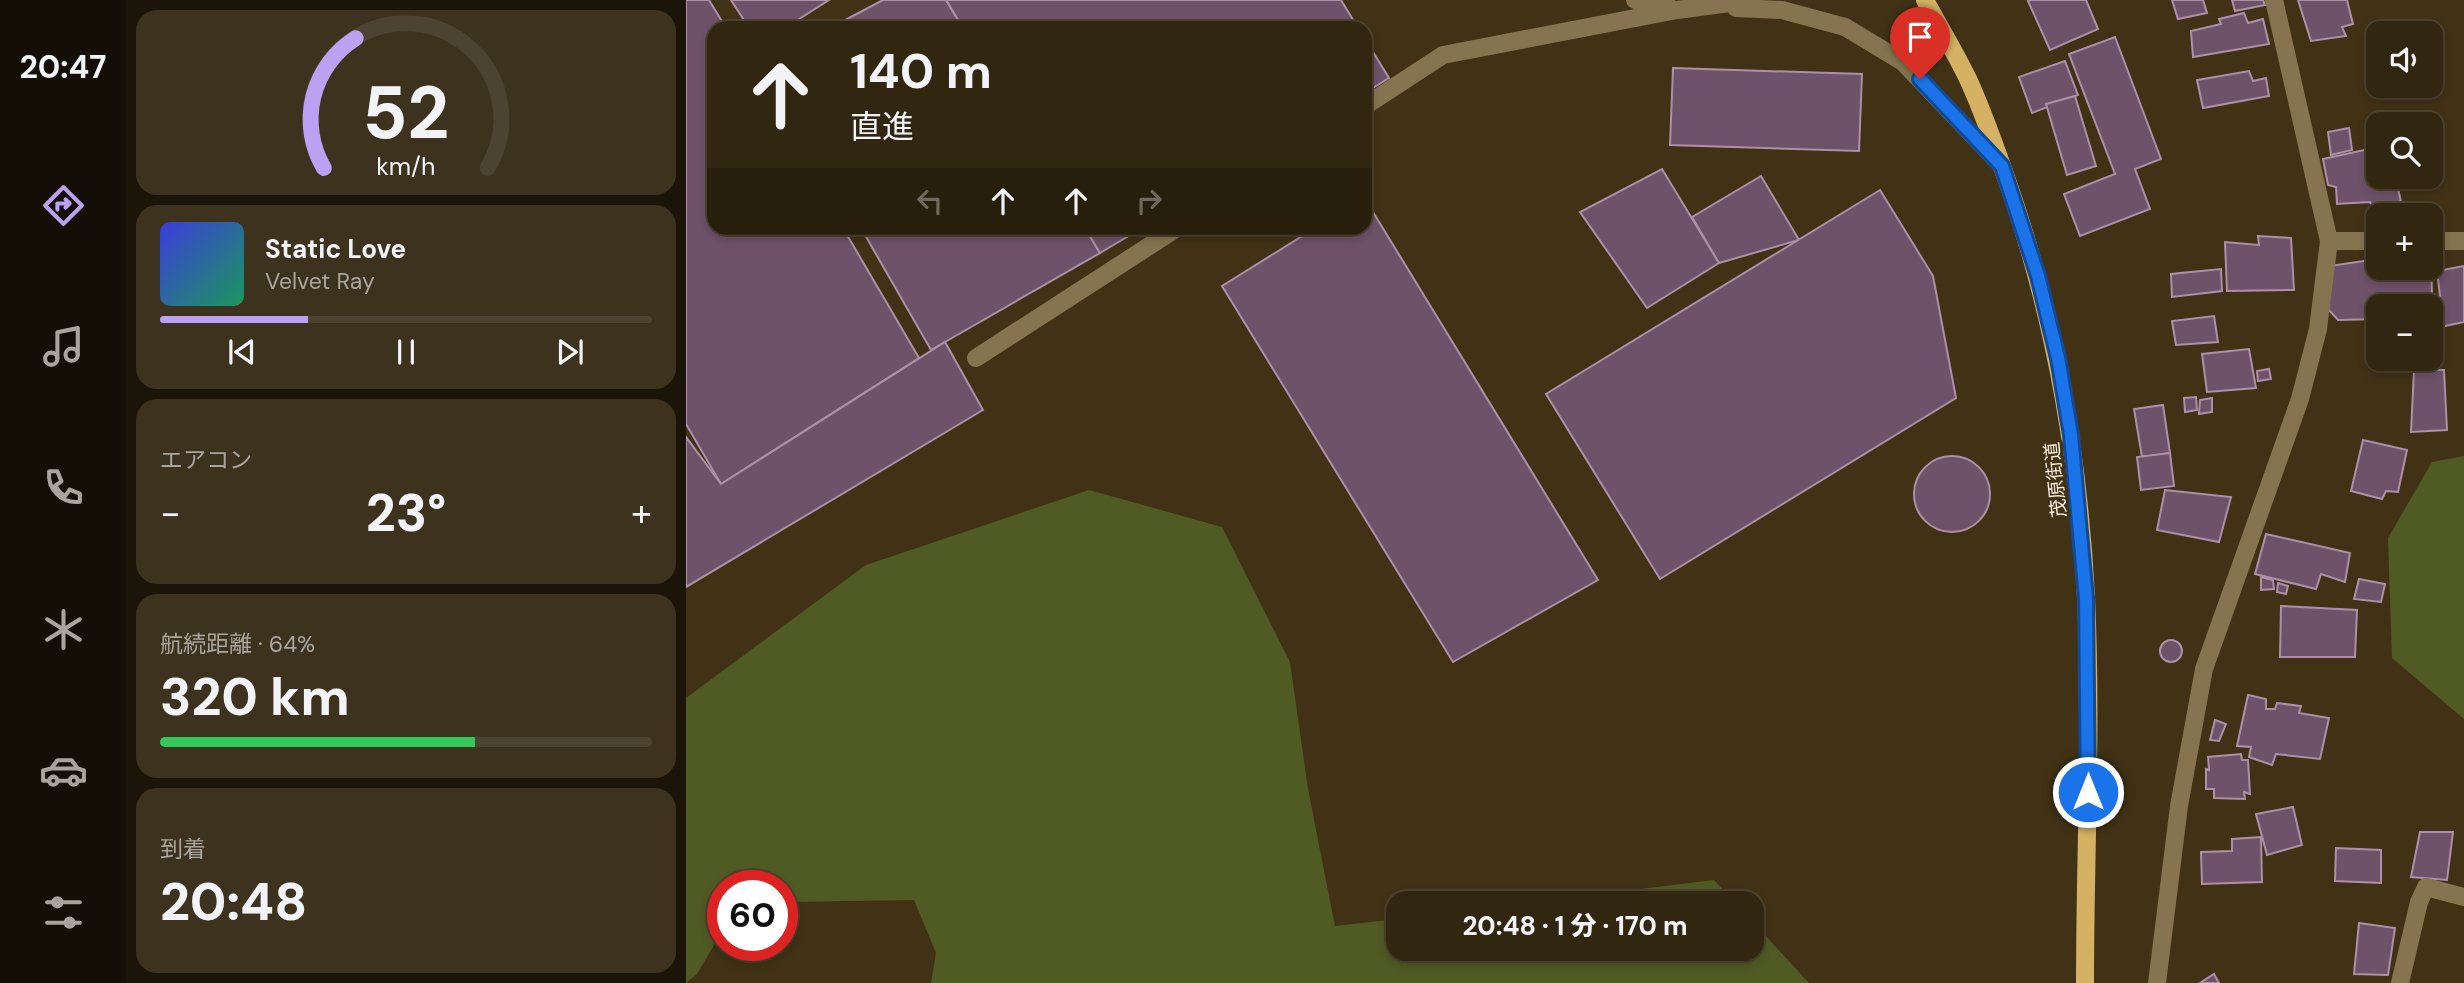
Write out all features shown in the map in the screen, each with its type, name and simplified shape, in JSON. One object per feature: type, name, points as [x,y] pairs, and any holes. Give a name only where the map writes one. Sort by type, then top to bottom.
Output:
[{"type":"main road","name":"茂原街道","points":[[1924,0],[1967,77],[2002,166],[2038,276],[2058,358],[2071,435],[2086,598],[2085,983]]},
{"type":"street","points":[[1635,0],[1677,10]]},
{"type":"street","points":[[1372,101],[1443,55],[1677,10],[1752,0]]},
{"type":"street","points":[[2157,983],[2179,806],[2204,670],[2300,399],[2318,329],[2329,242],[2274,0]]},
{"type":"street","points":[[1710,7],[1782,10],[1845,27],[1903,62],[2002,166]]},
{"type":"street","points":[[976,358],[1166,235]]},
{"type":"street","points":[[2329,242],[2366,241]]},
{"type":"street","points":[[2443,241],[2464,241]]},
{"type":"street","points":[[2400,983],[2419,901],[2426,887],[2464,897]]},
{"type":"green space","points":[[2464,456],[2464,719],[2392,658],[2388,538],[2432,462]]},
{"type":"green space","points":[[1089,490],[1222,527],[1290,662],[1308,789],[1335,926],[1386,920],[1386,961],[1764,961],[1764,934],[1809,983],[931,983],[936,953],[914,900],[798,902],[798,870],[707,870],[707,957],[697,974],[686,983],[686,698],[866,565]]},
{"type":"green space","points":[[1714,880],[1724,891],[1625,891]]},
{"type":"building","points":[[686,0],[709,0],[722,21],[707,21],[707,235],[847,235],[919,358],[721,484],[686,424]]},
{"type":"building","points":[[731,0],[829,0],[796,21],[744,21]]},
{"type":"building","points":[[883,0],[946,0],[959,21],[843,21]]},
{"type":"building","points":[[946,0],[1341,0],[1354,21],[959,21]]},
{"type":"building","points":[[2086,0],[2098,29],[2050,50],[2028,1]]},
{"type":"building","points":[[2172,0],[2203,0],[2207,13],[2178,19]]},
{"type":"building","points":[[2232,0],[2263,0],[2265,5],[2235,11]]},
{"type":"building","points":[[2298,0],[2347,0],[2353,24],[2342,27],[2346,36],[2311,41]]},
{"type":"building","points":[[2244,13],[2248,23],[2263,19],[2269,44],[2193,57],[2191,31],[2221,24],[2219,19]]},
{"type":"building","points":[[2115,37],[2161,159],[2135,169],[2150,209],[2080,236],[2064,194],[2115,174],[2069,54]]},
{"type":"building","points":[[1372,50],[1389,78],[1372,89]]},
{"type":"building","points":[[2065,61],[2078,95],[2032,113],[2019,77]]},
{"type":"building","points":[[1673,68],[1862,74],[1859,151],[1670,145]]},
{"type":"building","points":[[2249,71],[2253,81],[2266,78],[2269,96],[2203,108],[2197,80]]},
{"type":"building","points":[[2075,96],[2096,166],[2067,175],[2046,104]]},
{"type":"building","points":[[2349,128],[2352,150],[2331,155],[2328,132]]},
{"type":"building","points":[[2366,150],[2366,189],[2398,189],[2401,203],[2337,204],[2336,187],[2328,185],[2323,159]]},
{"type":"building","points":[[1662,169],[1719,263],[1647,308],[1580,212]]},
{"type":"building","points":[[1761,176],[1799,240],[1719,263],[1692,217]]},
{"type":"building","points":[[1880,190],[1933,276],[1956,398],[1660,579],[1546,394]]},
{"type":"building","points":[[1372,210],[1598,580],[1453,662],[1222,286],[1304,235],[1372,235]]},
{"type":"building","points":[[865,235],[1089,235],[1100,253],[931,350]]},
{"type":"building","points":[[1089,235],[1130,235],[1100,253]]},
{"type":"building","points":[[2258,236],[2291,238],[2294,290],[2227,291],[2225,242],[2259,245]]},
{"type":"building","points":[[2366,261],[2366,280],[2432,280],[2432,293],[2366,294],[2366,319],[2338,320],[2327,308],[2329,266]]},
{"type":"building","points":[[2464,266],[2464,322],[2443,326],[2443,294],[2440,294],[2438,280],[2443,280],[2443,270]]},
{"type":"building","points":[[2221,269],[2222,291],[2172,297],[2171,274]]},
{"type":"building","points":[[2214,316],[2218,342],[2176,345],[2172,321]]},
{"type":"building","points":[[945,342],[983,410],[686,587],[686,437],[721,484]]},
{"type":"building","points":[[2249,349],[2256,388],[2207,392],[2202,354]]},
{"type":"building","points":[[2269,369],[2271,379],[2258,381],[2257,371]]},
{"type":"building","points":[[2444,370],[2447,430],[2411,432],[2414,371]]},
{"type":"building","points":[[2196,397],[2197,410],[2185,412],[2184,398]]},
{"type":"building","points":[[2212,398],[2212,412],[2199,414],[2200,400]]},
{"type":"building","points":[[2163,405],[2170,453],[2142,457],[2134,409]]},
{"type":"building","points":[[2363,440],[2407,450],[2398,492],[2386,491],[2382,499],[2351,491]]},
{"type":"building","points":[[2170,453],[2174,486],[2141,490],[2137,457]]},
{"type":"building","points":[[1945,456],[1959,456],[1973,462],[1984,473],[1990,494],[1987,509],[1979,521],[1959,532],[1945,532],[1931,526],[1920,515],[1914,501],[1914,487],[1920,473],[1931,462]]},
{"type":"building","points":[[2165,490],[2231,497],[2219,542],[2157,530]]},
{"type":"building","points":[[2266,534],[2350,553],[2345,582],[2321,574],[2316,589],[2255,574]]},
{"type":"building","points":[[2261,577],[2273,580],[2274,589],[2261,590]]},
{"type":"building","points":[[2359,579],[2385,584],[2381,602],[2354,599]]},
{"type":"building","points":[[2278,583],[2288,586],[2286,594],[2277,592]]},
{"type":"building","points":[[2281,606],[2357,610],[2355,657],[2280,657]]},
{"type":"building","points":[[2171,640],[2179,643],[2182,651],[2179,659],[2171,662],[2163,659],[2160,651],[2163,643]]},
{"type":"building","points":[[2248,695],[2266,699],[2266,709],[2275,709],[2277,703],[2301,706],[2299,713],[2329,718],[2320,759],[2276,754],[2272,765],[2249,757],[2251,747],[2237,746]]},
{"type":"building","points":[[2215,720],[2226,724],[2219,741],[2210,740]]},
{"type":"building","points":[[2241,754],[2242,760],[2248,760],[2250,794],[2244,792],[2245,799],[2214,798],[2214,789],[2206,789],[2208,757]]},
{"type":"building","points":[[2293,807],[2302,845],[2267,855],[2256,814]]},
{"type":"building","points":[[2420,832],[2453,832],[2447,880],[2411,877]]},
{"type":"building","points":[[2261,837],[2262,882],[2202,884],[2201,852],[2232,851],[2232,839]]},
{"type":"building","points":[[2336,848],[2381,850],[2381,883],[2335,881]]},
{"type":"building","points":[[2359,923],[2395,928],[2388,975],[2354,974]]},
{"type":"building","points":[[2214,974],[2219,983],[2200,983]]},
{"type":"route","points":[[1920,79],[2002,166],[2038,276],[2058,358],[2071,435],[2086,598],[2088,792]]}]
